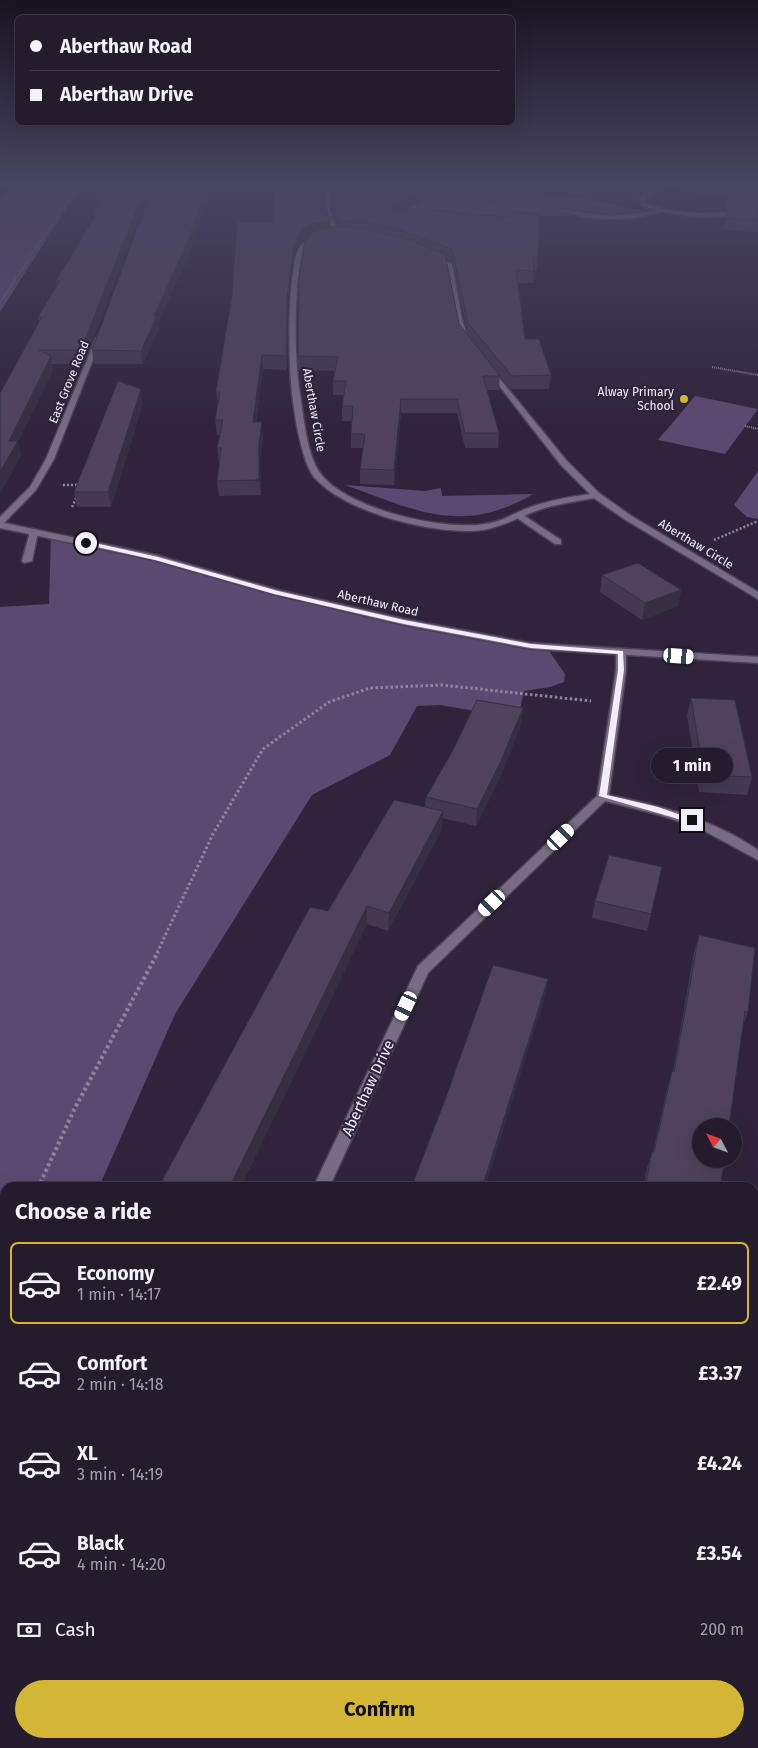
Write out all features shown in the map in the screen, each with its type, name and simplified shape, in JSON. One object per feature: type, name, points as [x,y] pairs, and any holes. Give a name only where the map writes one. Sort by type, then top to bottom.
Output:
[{"type":"street","name":"Aberthaw Circle","points":[[298,264],[293,378],[310,462],[318,475],[333,489],[357,501],[408,521],[438,527],[476,528],[511,520],[535,508],[596,495]]},
{"type":"street","points":[[448,264],[463,337],[472,347]]},
{"type":"street","name":"East Grove Road","points":[[0,523],[33,488],[50,459],[100,335]]},
{"type":"street","name":"Aberthaw Circle","points":[[482,360],[563,462],[596,495],[686,553],[758,596]]},
{"type":"street","points":[[520,516],[558,542]]},
{"type":"street","name":"Aberthaw Road","points":[[0,523],[156,558],[276,592],[404,622],[531,646],[758,660]]},
{"type":"street","points":[[27,561],[34,532]]},
{"type":"street","points":[[621,652],[602,796],[655,808],[710,826],[741,842],[758,856]]},
{"type":"street","name":"Aberthaw Drive","points":[[324,1182],[423,970],[602,796]]},
{"type":"path","points":[[0,303],[26,264]]},
{"type":"path","points":[[712,367],[758,375]]},
{"type":"path","points":[[745,426],[758,429]]},
{"type":"path","points":[[72,507],[81,485],[74,485]]},
{"type":"path","points":[[686,553],[758,521]]},
{"type":"path","points":[[41,1182],[74,1110],[166,937],[213,834],[263,749],[329,702],[370,688],[442,685],[582,701],[616,700]]},
{"type":"shaded area","points":[[0,264],[31,264],[0,312]]},
{"type":"shaded area","points":[[695,396],[758,409],[725,454],[658,440]]},
{"type":"shaded area","points":[[758,471],[758,519],[747,517],[734,505]]},
{"type":"shaded area","points":[[345,485],[425,491],[441,488],[442,496],[533,494],[507,507],[484,514],[439,515],[394,503]]},
{"type":"shaded area","points":[[51,535],[156,558],[276,592],[404,622],[547,648],[565,674],[564,682],[550,687],[524,691],[518,718],[440,705],[417,706],[390,755],[312,795],[175,1014],[101,1182],[0,1182],[0,607],[49,604]]},
{"type":"building","points":[[67,264],[115,264],[81,350],[39,350],[51,356],[9,441],[18,441],[0,472],[0,393],[42,317],[38,317],[60,281],[56,281]]},
{"type":"building","points":[[124,264],[178,264],[154,316],[157,316],[141,351],[92,350]]},
{"type":"building","points":[[234,264],[292,264],[287,298],[286,356],[262,355],[253,422],[262,422],[259,444],[259,480],[217,481],[221,448],[217,448],[223,420],[215,420],[220,392],[216,392],[232,295]]},
{"type":"building","points":[[301,264],[447,264],[459,324],[500,376],[483,376],[499,433],[465,433],[457,399],[401,399],[394,470],[360,469],[365,434],[351,434],[353,406],[342,406],[346,381],[333,381],[338,357],[298,356],[299,278]]},
{"type":"building","points":[[455,264],[533,264],[534,271],[516,270],[525,339],[539,339],[551,375],[512,376],[468,323]]},
{"type":"building","points":[[118,381],[141,389],[108,492],[74,492]]},
{"type":"building","points":[[638,563],[681,590],[645,603],[602,575]]},
{"type":"building","points":[[691,698],[735,700],[752,777],[704,775]]},
{"type":"building","points":[[477,700],[523,708],[501,761],[477,809],[426,797],[452,752]]},
{"type":"building","points":[[394,800],[443,811],[389,913],[367,906],[232,1182],[161,1182],[310,907],[328,911]]},
{"type":"building","points":[[609,855],[662,867],[651,914],[595,901]]},
{"type":"building","points":[[699,935],[755,948],[748,1012],[745,1011],[730,1118],[692,1118],[692,1168],[723,1168],[721,1182],[646,1182],[672,1071],[674,1072]]},
{"type":"building","points":[[493,965],[548,979],[484,1182],[413,1182]]},
{"type":"place","name":"Alway Primary School","points":[[684,399]]},
{"type":"route","points":[[86,543],[156,558],[276,592],[404,622],[531,646],[621,652],[621,670],[602,796],[655,808],[692,820]]}]
